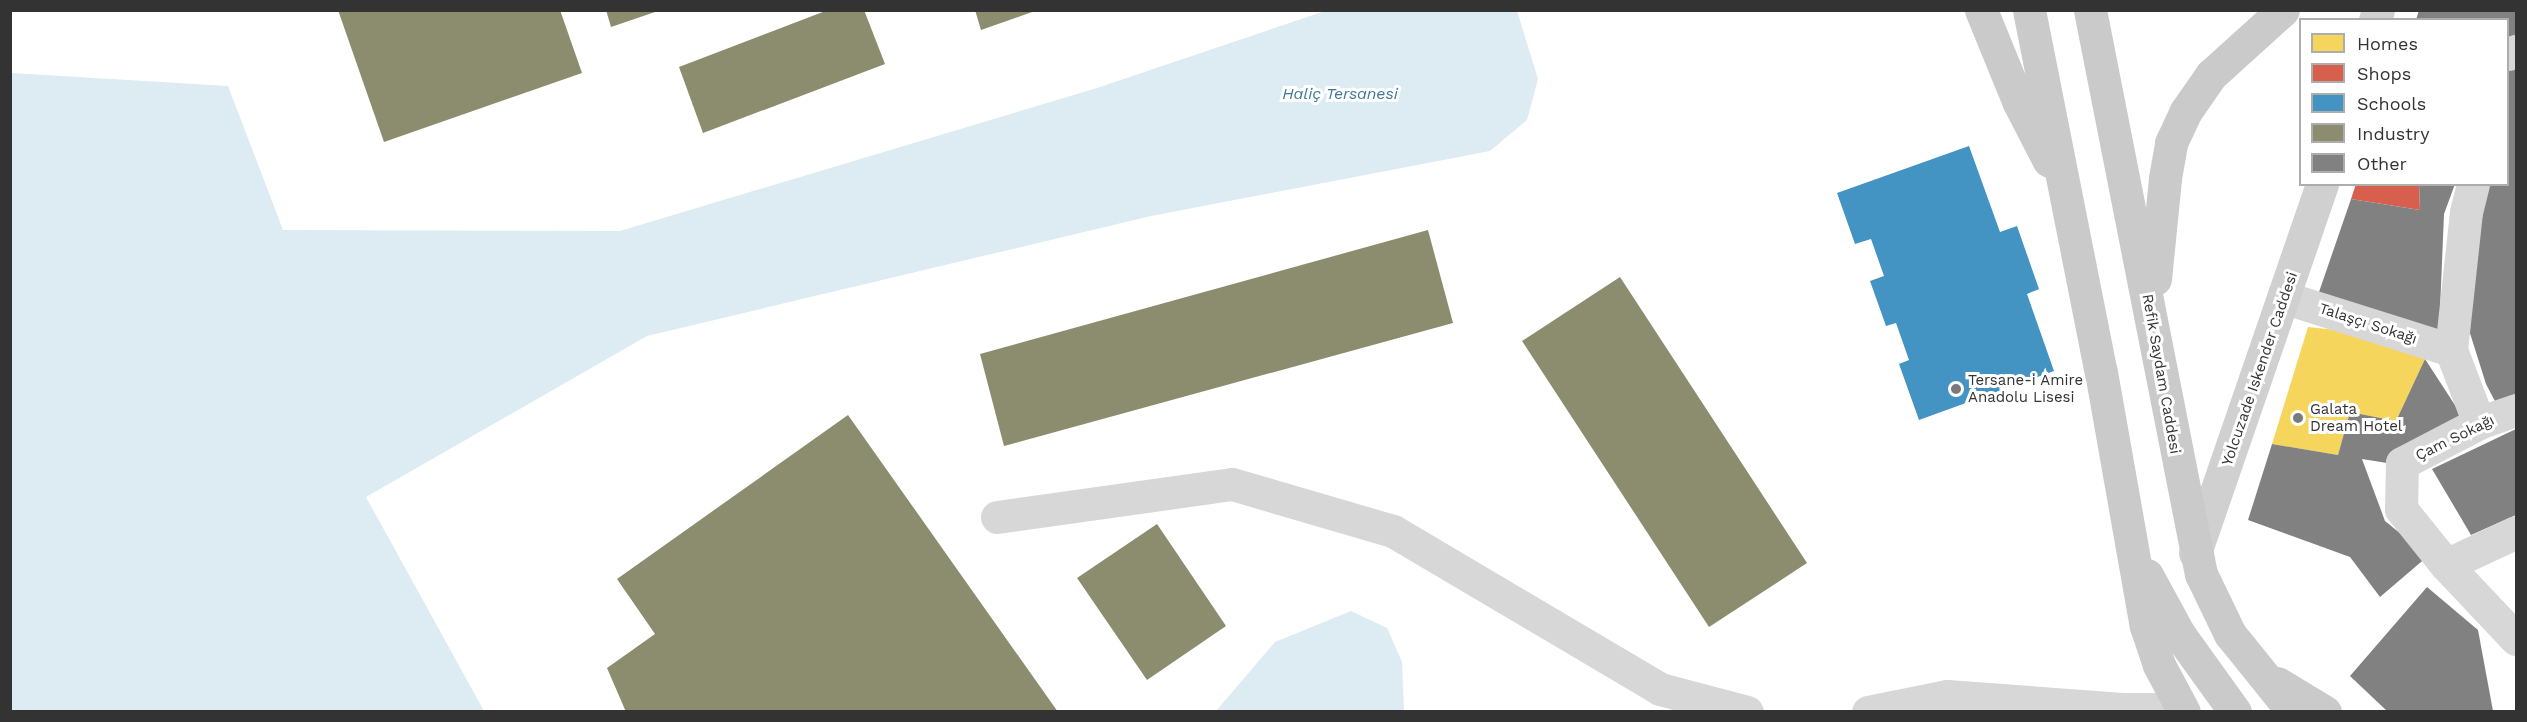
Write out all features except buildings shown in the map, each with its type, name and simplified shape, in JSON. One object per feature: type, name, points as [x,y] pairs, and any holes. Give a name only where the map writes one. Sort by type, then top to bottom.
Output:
[{"type":"main road","points":[[1981,10],[2019,103],[2067,198]]},
{"type":"main road","points":[[2029,10],[2067,198],[2146,626],[2159,665],[2183,710]]},
{"type":"main road","name":"Refik Saydam Caddesi","points":[[2090,10],[2195,553],[2230,634],[2293,711]]},
{"type":"main road","points":[[2151,320],[2162,198],[2172,143],[2186,111],[2211,75],[2283,10]]},
{"type":"main road","points":[[2127,519],[2150,582],[2179,634],[2235,711]]},
{"type":"main road","points":[[2263,674],[2325,711]]},
{"type":"street","name":"Yolcuzade Iskender Caddesi","points":[[2195,553],[2286,297],[2321,186]]},
{"type":"street","points":[[2472,186],[2466,212],[2451,350],[2479,423]]},
{"type":"street","name":"Talaşçı Sokağı","points":[[2286,297],[2451,350]]},
{"type":"street","name":"Çam Sokağı","points":[[2446,565],[2401,509],[2402,464],[2479,423],[2517,410]]},
{"type":"street","points":[[997,517],[1232,484],[1393,531],[1660,689],[1747,711]]},
{"type":"street","points":[[2517,532],[2446,565],[2517,639]]},
{"type":"street","points":[[1868,711],[1947,696],[2126,709],[2183,710]]},
{"type":"water","name":"Haliç Tersanesi","points":[[1325,11],[1517,11],[1538,79],[1527,120],[1490,151],[1151,216],[647,336],[366,497],[484,711],[11,711],[11,73],[228,86],[283,230],[620,231],[1097,88]]},
{"type":"water","points":[[1351,611],[1387,628],[1402,662],[1404,711],[1216,711],[1275,642]]},
{"type":"place","name":"Tersane-i Amire Anadolu Lisesi","points":[[1956,389]]},
{"type":"place","name":"Galata Dream Hotel","points":[[2298,418]]}]
